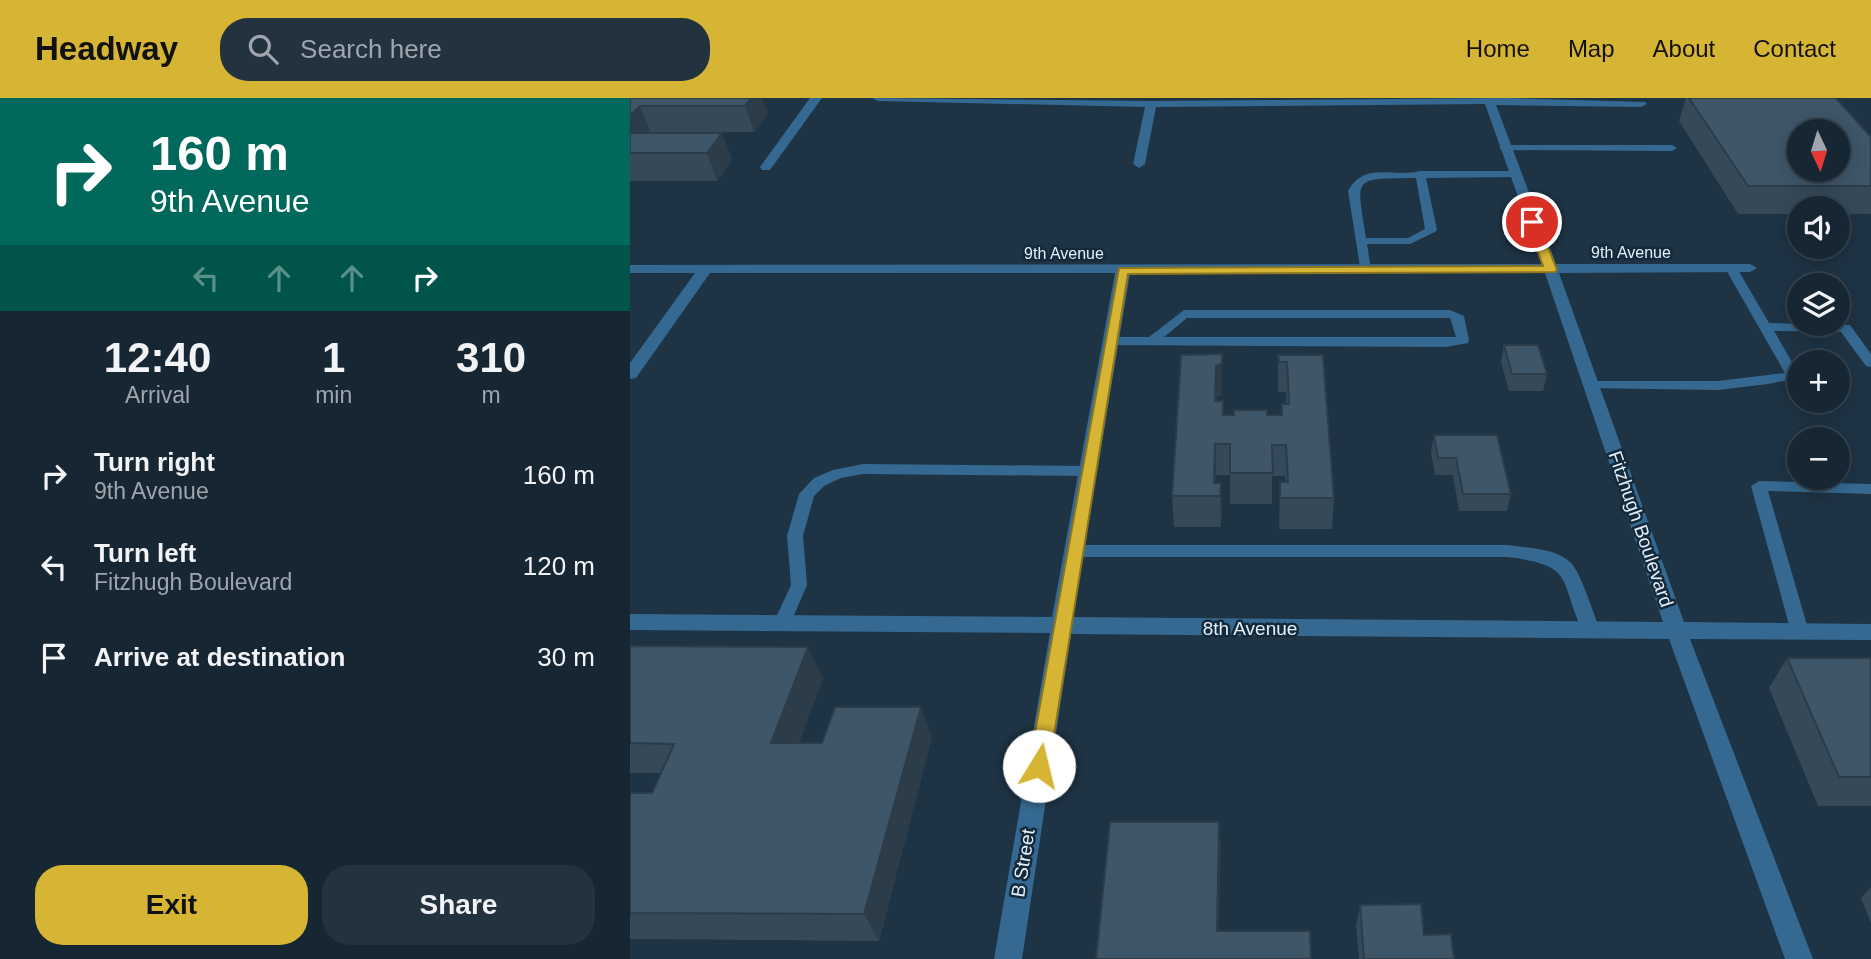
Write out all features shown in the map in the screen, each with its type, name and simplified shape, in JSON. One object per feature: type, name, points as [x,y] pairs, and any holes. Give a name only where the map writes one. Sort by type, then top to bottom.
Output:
[{"type":"street","points":[[766,167],[816,98]]},
{"type":"street","points":[[878,98],[1151,104],[1487,99],[1641,104]]},
{"type":"street","name":"Fitzhugh Boulevard","points":[[1487,99],[1551,270],[1676,630],[1799,959]]},
{"type":"street","points":[[1139,164],[1151,104]]},
{"type":"street","points":[[633,366],[706,268]]},
{"type":"street","name":"9th Avenue","points":[[630,269],[1123,271],[1750,268]]},
{"type":"street","name":"B Street","points":[[1008,959],[1060,628],[1123,271]]},
{"type":"street","name":"8th Avenue","points":[[630,622],[1060,628],[1871,632]]},
{"type":"lane","points":[[1504,147],[1672,148]]},
{"type":"lane","points":[[1361,241],[1410,241],[1431,230],[1420,174]]},
{"type":"lane","points":[[1365,270],[1353,191],[1358,182],[1367,176],[1514,174]]},
{"type":"lane","points":[[1591,385],[1732,385],[1765,383],[1793,375],[1731,268]]},
{"type":"lane","points":[[1111,341],[1446,343],[1464,340],[1458,316],[1450,314],[1184,313],[1152,341]]},
{"type":"lane","points":[[1765,327],[1845,328],[1871,363]]},
{"type":"lane","points":[[782,624],[799,585],[795,536],[807,494],[819,482],[838,474],[863,469],[1088,471]]},
{"type":"lane","points":[[1800,632],[1759,486],[1871,489]]},
{"type":"lane","points":[[1074,551],[1507,551],[1537,554],[1566,568],[1591,630]]},
{"type":"building","points":[[630,98],[751,98],[745,106],[640,106],[630,116]]},
{"type":"building","points":[[1689,98],[1836,98],[1871,137],[1871,186],[1748,186]]},
{"type":"building","points":[[630,133],[722,133],[707,153],[630,153]]},
{"type":"building","points":[[1504,345],[1538,345],[1547,374],[1512,374]]},
{"type":"building","points":[[1222,354],[1222,364],[1216,366],[1215,401],[1223,401],[1223,415],[1234,415],[1234,410],[1267,410],[1267,415],[1282,415],[1282,404],[1289,404],[1287,362],[1279,362],[1278,355],[1323,355],[1334,498],[1280,498],[1280,482],[1288,482],[1286,445],[1272,445],[1273,473],[1230,473],[1230,444],[1215,444],[1214,483],[1221,483],[1220,496],[1172,496],[1181,355]]},
{"type":"building","points":[[1434,435],[1497,435],[1511,494],[1463,494],[1456,458],[1438,458]]},
{"type":"building","points":[[630,646],[808,647],[771,743],[822,743],[835,707],[921,707],[864,914],[630,913],[630,793],[652,793],[674,744],[630,743]]},
{"type":"building","points":[[1787,658],[1871,658],[1871,777],[1839,777]]},
{"type":"building","points":[[1110,822],[1219,822],[1217,931],[1310,931],[1311,959],[1096,959]]},
{"type":"building","points":[[1421,904],[1424,935],[1451,934],[1454,959],[1364,959],[1360,905]]},
{"type":"route","points":[[1039,766],[1060,628],[1123,271],[1551,270],[1532,222]]}]
